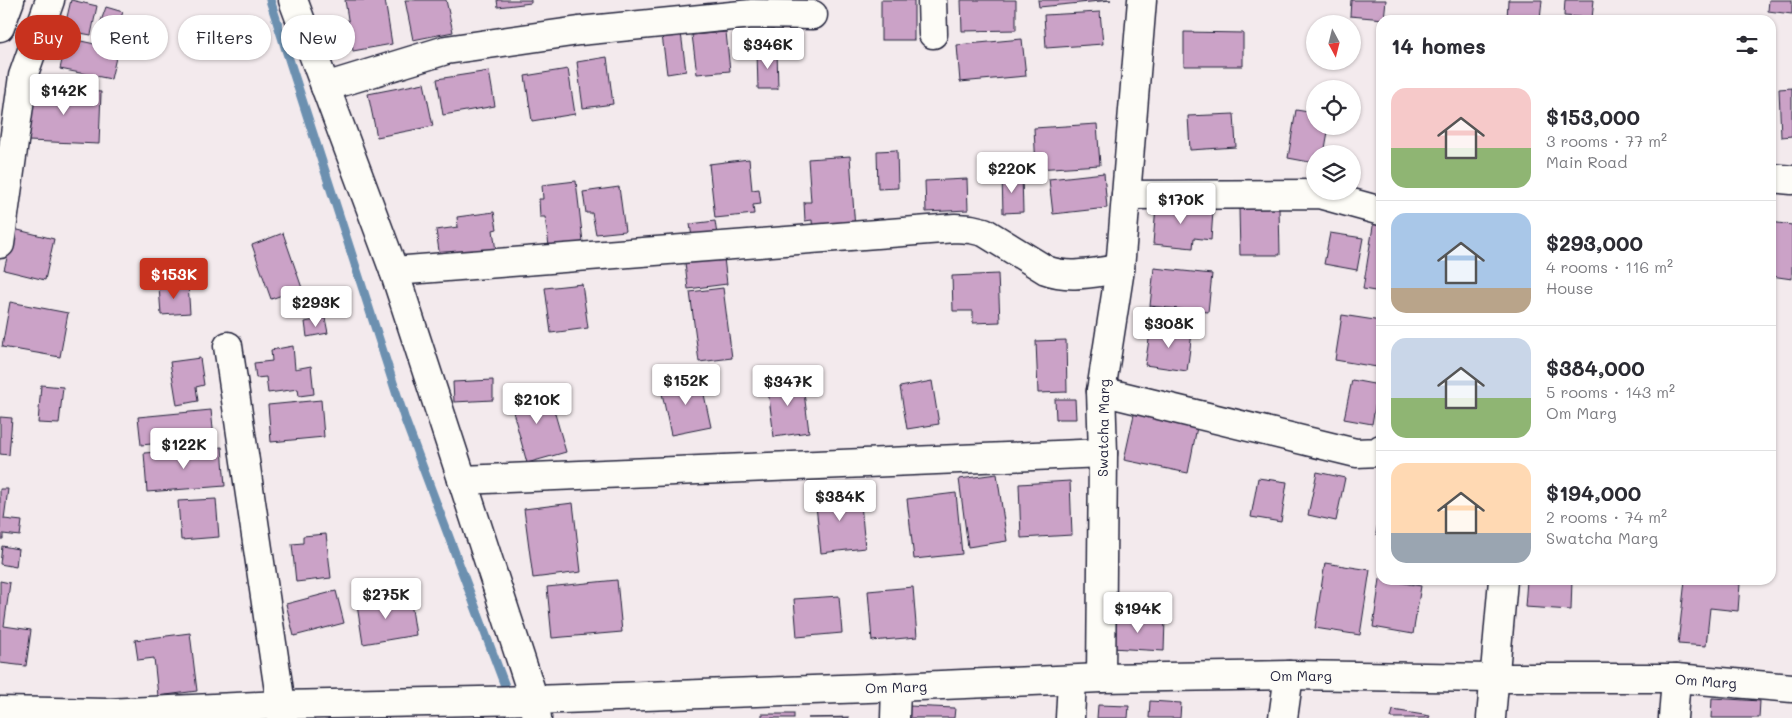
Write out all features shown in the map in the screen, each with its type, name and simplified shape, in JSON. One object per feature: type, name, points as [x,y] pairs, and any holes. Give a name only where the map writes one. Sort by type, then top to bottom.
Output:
[{"type":"street","points":[[0,27],[10,0]]},
{"type":"street","points":[[0,244],[23,76],[50,0]]},
{"type":"street","points":[[293,0],[394,270],[535,709]]},
{"type":"street","points":[[932,0],[933,34]]},
{"type":"street","name":"Swatcha Marg","points":[[1101,678],[1101,391],[1120,269],[1142,0]]},
{"type":"street","points":[[326,87],[446,50],[578,31],[752,14],[813,15]]},
{"type":"street","points":[[1776,178],[1792,180]]},
{"type":"street","points":[[1126,195],[1319,194],[1376,210]]},
{"type":"street","points":[[394,270],[955,228],[971,228],[984,232],[1046,270],[1057,274],[1069,275],[1120,269]]},
{"type":"street","points":[[228,346],[282,712]]},
{"type":"street","points":[[1101,391],[1356,453],[1376,452]]},
{"type":"street","points":[[462,480],[1102,453]]},
{"type":"street","points":[[1491,718],[1502,585]]},
{"type":"street","points":[[1283,718],[1289,675]]},
{"type":"street","name":"Om Marg","points":[[0,711],[106,715],[535,709],[896,687],[1072,681],[1101,678],[1289,675],[1676,678],[1792,688]]},
{"type":"street","points":[[1673,718],[1676,678]]},
{"type":"street","points":[[1070,718],[1072,681]]},
{"type":"street","points":[[895,718],[896,687]]},
{"type":"building","points":[[71,0],[97,6],[95,15],[91,15],[91,35],[81,33],[81,15],[68,15]]},
{"type":"building","points":[[345,0],[385,0],[392,44],[355,51],[355,15],[347,15]]},
{"type":"building","points":[[405,0],[446,0],[453,32],[413,40]]},
{"type":"building","points":[[497,0],[531,0],[531,3],[498,7]]},
{"type":"building","points":[[881,0],[914,0],[914,40],[881,40]]},
{"type":"building","points":[[961,0],[1016,0],[1016,30],[962,31]]},
{"type":"building","points":[[1038,0],[1111,0],[1039,7]]},
{"type":"building","points":[[1351,0],[1386,0],[1384,15],[1376,15],[1376,18],[1350,15]]},
{"type":"building","points":[[1508,0],[1542,0],[1540,15],[1507,15]]},
{"type":"building","points":[[1565,0],[1594,0],[1592,15],[1564,15]]},
{"type":"building","points":[[1769,0],[1792,0],[1792,14],[1768,11]]},
{"type":"building","points":[[106,7],[123,12],[122,15],[103,15]]},
{"type":"building","points":[[1100,12],[1103,44],[1046,48],[1044,15]]},
{"type":"building","points":[[726,32],[730,71],[697,74],[692,35]]},
{"type":"building","points":[[1184,32],[1243,33],[1243,66],[1184,66]]},
{"type":"building","points":[[681,33],[686,71],[667,74],[662,35]]},
{"type":"building","points":[[1022,39],[1026,76],[960,82],[957,45]]},
{"type":"building","points":[[81,41],[91,43],[91,60],[115,60],[111,79],[60,69],[62,60],[81,60]]},
{"type":"building","points":[[777,51],[778,89],[758,89],[757,52]]},
{"type":"building","points":[[607,57],[613,104],[583,108],[577,62]]},
{"type":"building","points":[[568,69],[575,114],[532,121],[525,76]]},
{"type":"building","points":[[489,71],[495,106],[443,115],[437,79]]},
{"type":"building","points":[[424,83],[433,126],[377,137],[368,94]]},
{"type":"building","points":[[30,88],[101,92],[99,144],[28,141]]},
{"type":"building","points":[[1792,88],[1792,136],[1781,137],[1779,89]]},
{"type":"building","points":[[1296,110],[1306,112],[1306,135],[1327,135],[1326,145],[1306,145],[1306,161],[1288,158]]},
{"type":"building","points":[[1234,114],[1236,147],[1190,150],[1188,116]]},
{"type":"building","points":[[1097,124],[1100,165],[1036,169],[1034,128]]},
{"type":"building","points":[[897,150],[898,188],[878,189],[877,151]]},
{"type":"building","points":[[850,156],[855,229],[813,232],[812,220],[805,221],[804,202],[811,202],[808,159]]},
{"type":"building","points":[[749,159],[752,190],[759,189],[761,204],[753,205],[754,214],[715,218],[709,164]]},
{"type":"building","points":[[1104,173],[1107,208],[1053,214],[1049,179]]},
{"type":"building","points":[[1002,175],[1022,175],[1023,212],[1003,213]]},
{"type":"building","points":[[967,179],[968,210],[926,212],[925,181]]},
{"type":"building","points":[[576,181],[583,242],[549,246],[545,217],[540,217],[539,199],[543,199],[542,185]]},
{"type":"building","points":[[619,187],[625,231],[596,234],[592,213],[586,213],[583,192]]},
{"type":"building","points":[[1193,201],[1193,210],[1213,211],[1211,240],[1194,238],[1193,248],[1153,244],[1156,206]]},
{"type":"building","points":[[1279,208],[1280,255],[1240,255],[1239,209]]},
{"type":"building","points":[[494,212],[497,229],[493,230],[496,251],[440,258],[436,230],[458,227],[457,217]]},
{"type":"building","points":[[1374,220],[1376,220],[1376,291],[1363,289]]},
{"type":"building","points":[[715,221],[717,235],[692,237],[690,224]]},
{"type":"building","points":[[1776,223],[1792,225],[1792,279],[1776,277]]},
{"type":"building","points":[[14,229],[54,239],[45,280],[4,270]]},
{"type":"building","points":[[283,233],[302,288],[271,299],[252,245]]},
{"type":"building","points":[[1330,233],[1363,238],[1357,270],[1324,264]]},
{"type":"building","points":[[724,258],[727,284],[688,289],[685,263]]},
{"type":"building","points":[[1154,268],[1212,274],[1208,312],[1150,306]]},
{"type":"building","points":[[998,274],[1000,322],[973,323],[973,311],[953,311],[952,276]]},
{"type":"building","points":[[188,284],[190,313],[161,315],[159,286]]},
{"type":"building","points":[[582,284],[588,328],[551,333],[545,288]]},
{"type":"building","points":[[723,288],[732,358],[699,362],[690,292]]},
{"type":"building","points":[[10,302],[68,313],[60,357],[2,347]]},
{"type":"building","points":[[1342,315],[1376,320],[1376,367],[1335,360]]},
{"type":"building","points":[[325,318],[328,333],[307,337],[305,322]]},
{"type":"building","points":[[1151,327],[1192,333],[1187,371],[1145,365]]},
{"type":"building","points":[[1066,340],[1067,392],[1038,393],[1036,341]]},
{"type":"building","points":[[293,346],[295,369],[311,366],[314,394],[299,396],[298,389],[268,393],[266,377],[256,378],[254,363],[272,361],[271,350]]},
{"type":"building","points":[[200,358],[204,385],[196,387],[198,401],[177,405],[170,362]]},
{"type":"building","points":[[700,376],[711,427],[671,435],[660,384]]},
{"type":"building","points":[[802,377],[809,432],[774,437],[767,382]]},
{"type":"building","points":[[493,380],[493,400],[454,402],[453,382]]},
{"type":"building","points":[[1352,380],[1376,384],[1376,402],[1372,424],[1344,419]]},
{"type":"building","points":[[932,381],[939,424],[907,429],[900,387]]},
{"type":"building","points":[[41,385],[63,387],[59,424],[38,423]]},
{"type":"building","points":[[547,386],[566,452],[527,463],[509,397]]},
{"type":"building","points":[[1055,399],[1075,399],[1076,419],[1056,419]]},
{"type":"building","points":[[321,400],[324,437],[271,442],[268,405]]},
{"type":"building","points":[[211,410],[214,438],[141,445],[138,417]]},
{"type":"building","points":[[1135,410],[1198,422],[1188,473],[1124,460]]},
{"type":"building","points":[[0,417],[12,418],[9,455],[0,454]]},
{"type":"building","points":[[222,447],[225,486],[147,492],[144,453]]},
{"type":"building","points":[[1317,472],[1345,478],[1336,521],[1308,515]]},
{"type":"building","points":[[997,474],[1007,541],[968,547],[959,479]]},
{"type":"building","points":[[1258,478],[1287,482],[1281,522],[1251,517]]},
{"type":"building","points":[[1070,481],[1072,535],[1021,538],[1019,484]]},
{"type":"building","points":[[0,489],[8,489],[4,519],[22,521],[20,536],[3,534],[3,539],[0,539]]},
{"type":"building","points":[[860,492],[865,548],[821,553],[815,496]]},
{"type":"building","points":[[956,493],[962,554],[914,559],[907,499]]},
{"type":"building","points":[[216,499],[219,537],[181,540],[178,501]]},
{"type":"building","points":[[573,503],[581,572],[533,578],[524,509]]},
{"type":"building","points":[[326,534],[331,578],[296,582],[292,544],[303,543],[303,536]]},
{"type":"building","points":[[2,546],[18,549],[16,567],[0,564]]},
{"type":"building","points":[[1325,563],[1370,570],[1360,635],[1315,628]]},
{"type":"building","points":[[617,580],[622,632],[552,638],[547,587]]},
{"type":"building","points":[[0,581],[10,583],[4,626],[31,630],[26,666],[0,663]]},
{"type":"building","points":[[1379,585],[1421,586],[1413,634],[1373,627]]},
{"type":"building","points":[[1527,585],[1572,585],[1571,610],[1525,607]]},
{"type":"building","points":[[1684,585],[1740,585],[1738,611],[1710,608],[1706,646],[1678,644]]},
{"type":"building","points":[[913,587],[917,637],[872,641],[868,591]]},
{"type":"building","points":[[336,591],[344,623],[294,636],[286,604]]},
{"type":"building","points":[[410,596],[416,635],[363,644],[357,605]]},
{"type":"building","points":[[839,596],[842,633],[797,637],[794,599]]},
{"type":"building","points":[[1113,616],[1165,619],[1164,651],[1111,648]]},
{"type":"building","points":[[190,633],[197,691],[158,696],[154,658],[138,660],[135,640]]},
{"type":"building","points":[[1712,698],[1760,701],[1759,718],[1711,718]]},
{"type":"building","points":[[1150,701],[1181,703],[1180,718],[1149,718]]},
{"type":"building","points":[[1098,705],[1129,706],[1128,718],[1097,718]]},
{"type":"building","points":[[909,706],[955,708],[954,718],[909,718]]},
{"type":"building","points":[[1393,710],[1430,716],[1429,718],[1391,718]]},
{"type":"building","points":[[762,714],[794,714],[794,718],[762,718]]},
{"type":"building","points":[[849,717],[849,718],[808,718]]},
{"type":"waterway","points":[[270,0],[405,420],[505,686]]}]
